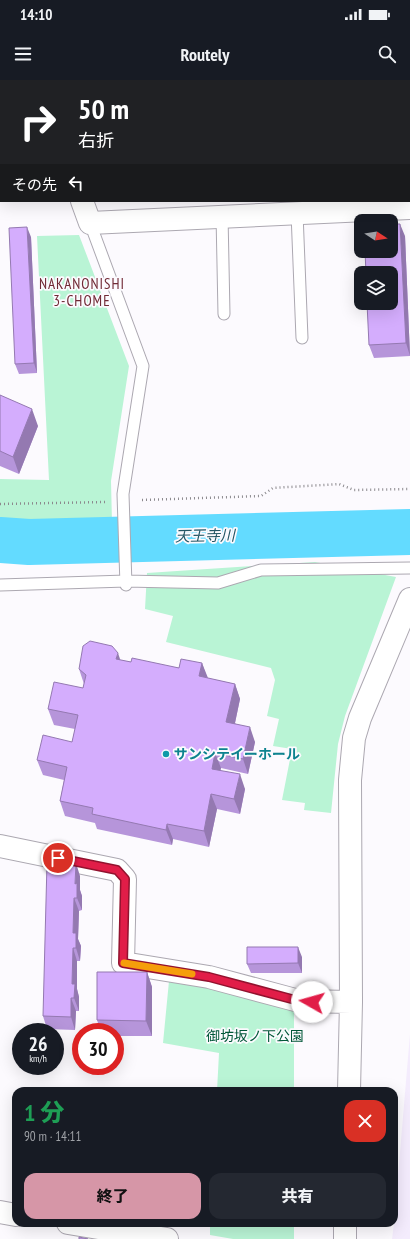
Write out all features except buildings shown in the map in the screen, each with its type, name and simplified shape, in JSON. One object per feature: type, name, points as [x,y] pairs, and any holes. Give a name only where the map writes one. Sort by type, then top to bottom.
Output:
[{"type":"street","points":[[82,202],[90,223],[222,215],[297,213],[380,205],[410,208]]},
{"type":"street","points":[[348,1087],[351,1002],[350,780],[354,738],[360,718],[410,599]]},
{"type":"street","points":[[0,846],[117,870],[125,879],[123,963],[209,977],[299,1001],[351,1002]]},
{"type":"street","points":[[0,1212],[12,1214]]},
{"type":"street","points":[[92,1227],[163,1239]]},
{"type":"street","points":[[345,1227],[345,1239]]},
{"type":"lane","points":[[297,213],[302,338]]},
{"type":"lane","points":[[222,215],[224,314]]},
{"type":"lane","points":[[90,223],[143,366],[123,505],[126,580]]},
{"type":"lane","points":[[0,585],[126,580],[218,583],[260,570],[410,568]]},
{"type":"path","points":[[0,504],[123,505],[261,496],[273,488],[339,484],[354,490],[410,489]]},
{"type":"shaded area","points":[[410,1034],[410,1239],[392,1239],[394,1227],[398,1227],[398,1176]]},
{"type":"green space","points":[[79,235],[129,366],[111,481],[112,523],[0,528],[0,479],[49,480],[37,236]]},
{"type":"green space","points":[[315,562],[396,577],[345,716],[338,744],[331,813],[304,810],[305,803],[282,800],[292,749],[273,746],[279,719],[267,716],[275,680],[271,668],[166,642],[173,616],[145,609],[147,573]]},
{"type":"green space","name":"御坊坂ノ下公園","points":[[169,981],[243,992],[294,1007],[294,1087],[217,1087],[219,1053],[163,1043]]},
{"type":"green space","points":[[210,1227],[294,1227],[294,1239],[233,1239],[210,1235]]},
{"type":"waterway","name":"天王寺川","points":[[0,540],[29,542],[410,532]]},
{"type":"slow traffic","points":[[124,963],[192,974]]},
{"type":"place","name":"サンシテイーホール","points":[[166,754]]},
{"type":"district","name":"NAKANONISHI 3-CHOME","points":[[82,292]]},
{"type":"route","points":[[58,858],[117,870],[125,879],[123,963],[209,977],[299,1001],[312,1002]]}]
